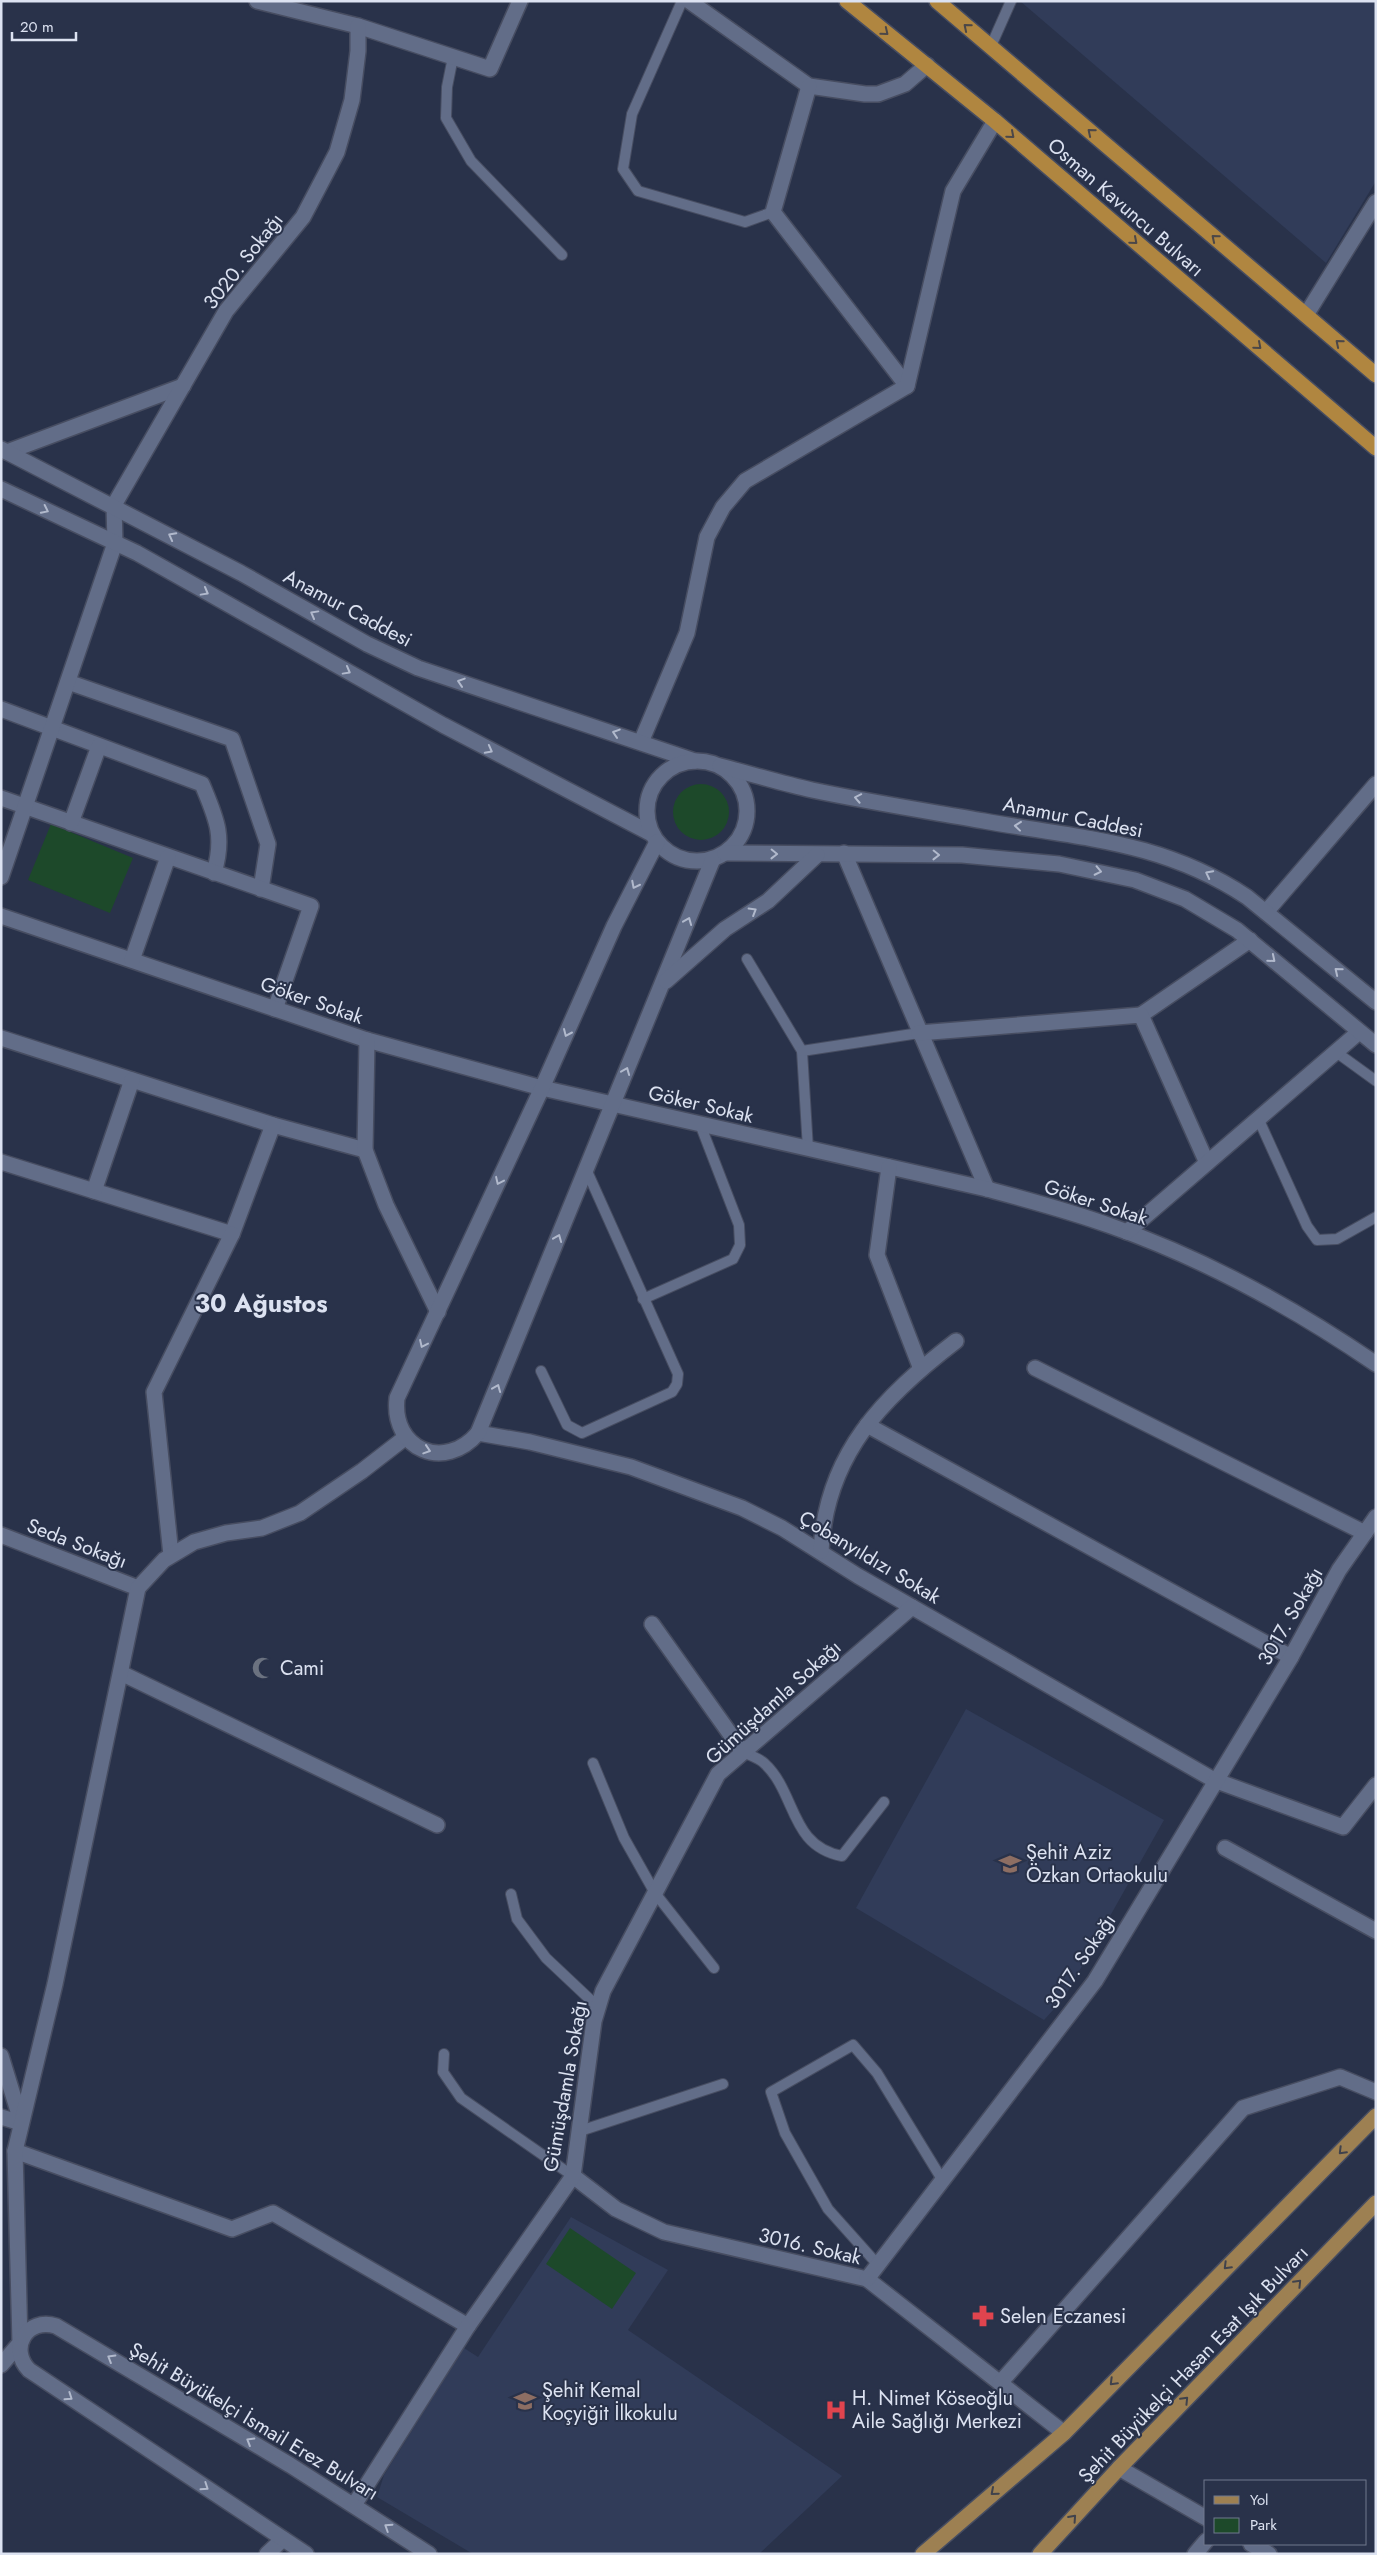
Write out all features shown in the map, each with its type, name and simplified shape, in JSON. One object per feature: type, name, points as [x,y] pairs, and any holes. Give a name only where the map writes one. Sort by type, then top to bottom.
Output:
[{"type":"highway","name":"Osman Kavuncu Bulvarı","points":[[847,1],[995,121],[1376,448]]},
{"type":"highway","name":"Osman Kavuncu Bulvarı","points":[[937,1],[1306,315],[1375,371]]},
{"type":"main road","points":[[923,2554],[1064,2433],[1376,2116]]},
{"type":"main road","name":"Şehit Büyükelçi Hasan Esat Işık Bulvarı","points":[[1040,2554],[1119,2468],[1376,2203]]},
{"type":"street","points":[[257,1],[358,26],[490,69],[520,1]]},
{"type":"street","points":[[689,1],[808,86],[878,94],[904,84],[927,65]]},
{"type":"street","name":"3020. Sokağı","points":[[114,505],[226,311],[303,217],[324,178],[337,152],[352,100],[358,59],[358,26]]},
{"type":"street","points":[[808,86],[773,212],[908,386]]},
{"type":"street","points":[[640,742],[687,632],[707,537],[723,507],[745,481],[908,386],[953,191],[995,121]]},
{"type":"street","points":[[1306,315],[1376,202]]},
{"type":"street","points":[[4,450],[183,386]]},
{"type":"street","name":"Anamur Caddesi","points":[[4,450],[114,505],[367,644],[418,668],[695,761]]},
{"type":"street","points":[[1,489],[115,543],[444,725],[655,838],[676,857],[701,862],[719,856],[844,853],[999,858],[1109,874],[1186,899],[1212,913],[1250,940],[1376,1045]]},
{"type":"street","points":[[1,876],[115,543],[114,505]]},
{"type":"street","points":[[68,682],[232,740],[268,844],[261,889]]},
{"type":"street","points":[[1,709],[202,784],[219,826],[220,845],[214,873]]},
{"type":"street","points":[[71,823],[99,746]]},
{"type":"street","points":[[695,761],[720,766],[739,784],[748,809],[742,834],[719,856],[661,985],[478,1433],[463,1448],[443,1454],[422,1449],[406,1437],[397,1419],[397,1398],[542,1088],[655,838],[646,810],[653,786],[671,768],[695,761]]},
{"type":"street","name":"Anamur Caddesi","points":[[720,766],[821,792],[1120,843],[1185,863],[1206,872],[1248,897],[1376,1002]]},
{"type":"street","points":[[1266,912],[1376,784]]},
{"type":"street","points":[[1,798],[311,906],[276,1009]]},
{"type":"street","points":[[844,853],[987,1189]]},
{"type":"street","points":[[661,985],[703,946],[768,901],[817,855]]},
{"type":"street","points":[[132,960],[168,857]]},
{"type":"street","name":"Göker Sokak","points":[[1,916],[367,1040],[542,1088],[987,1189],[1058,1208],[1127,1232],[1219,1271],[1263,1294],[1376,1364]]},
{"type":"street","points":[[919,1033],[1141,1015],[1250,940]]},
{"type":"street","points":[[1141,1015],[1207,1163]]},
{"type":"street","points":[[1127,1232],[1359,1032]]},
{"type":"street","points":[[1,1038],[273,1125],[366,1150]]},
{"type":"street","points":[[367,1040],[366,1150],[386,1205],[438,1312]]},
{"type":"street","points":[[94,1191],[132,1080]]},
{"type":"street","points":[[171,1556],[154,1392],[232,1234],[273,1125]]},
{"type":"street","points":[[1,1162],[232,1234]]},
{"type":"street","points":[[889,1167],[877,1255],[921,1369]]},
{"type":"street","points":[[821,1551],[822,1526],[835,1479],[854,1442],[867,1425],[921,1369],[956,1341]]},
{"type":"street","points":[[1035,1368],[1364,1533]]},
{"type":"street","points":[[867,1425],[1291,1657]]},
{"type":"street","name":"Çobanyıldızı Sokak","points":[[478,1433],[581,1454],[687,1486],[742,1508],[782,1528],[912,1608],[1214,1780],[1343,1827],[1376,1784]]},
{"type":"street","points":[[306,2554],[29,2370],[20,2357],[15,2151],[55,1984],[138,1588],[150,1574],[171,1556],[194,1542],[210,1537],[262,1528],[300,1513],[362,1471],[406,1437]]},
{"type":"street","name":"3017. Sokağı","points":[[867,2280],[1096,1981],[1214,1780],[1291,1657],[1339,1570],[1376,1517]]},
{"type":"street","name":"Seda Sokağı","points":[[1,1535],[138,1588]]},
{"type":"street","name":"Gümüşdamla Sokağı","points":[[354,2505],[468,2326],[573,2176],[598,2007],[610,1976],[718,1774],[912,1608]]},
{"type":"street","points":[[652,1624],[743,1752]]},
{"type":"street","points":[[121,1673],[436,1825]]},
{"type":"street","points":[[1225,1848],[1376,1931]]},
{"type":"street","points":[[1,2056],[21,2123]]},
{"type":"street","points":[[1000,2383],[1244,2108],[1340,2077],[1376,2092]]},
{"type":"street","points":[[1,2117],[21,2123]]},
{"type":"street","points":[[15,2151],[232,2229],[273,2213],[468,2326]]},
{"type":"street","name":"3016. Sokak","points":[[573,2176],[616,2209],[664,2232],[867,2280],[1064,2433]]},
{"type":"street","name":"Şehit Büyükelçi İsmail Erez Bulvarı","points":[[20,2343],[28,2330],[34,2326],[41,2324],[56,2326],[354,2505],[429,2554]]},
{"type":"street","points":[[1,2343],[20,2343]]},
{"type":"street","points":[[1,2365],[20,2343]]},
{"type":"street","points":[[1119,2468],[1204,2517]]},
{"type":"street","points":[[267,2554],[283,2539]]},
{"type":"street","points":[[1195,2554],[1204,2543]]},
{"type":"street","points":[[1253,2545],[1269,2554]]},
{"type":"lane","points":[[682,1],[632,114],[623,169],[638,191],[745,222],[773,212]]},
{"type":"lane","points":[[991,46],[1011,1]]},
{"type":"lane","points":[[453,57],[447,87],[446,118],[471,161],[562,255]]},
{"type":"lane","points":[[748,959],[802,1051],[808,1149]]},
{"type":"lane","points":[[802,1051],[919,1033]]},
{"type":"lane","points":[[1336,1052],[1376,1081]]},
{"type":"lane","points":[[1258,1118],[1306,1226],[1317,1240],[1337,1239],[1376,1217]]},
{"type":"lane","points":[[643,1298],[733,1259],[740,1245],[740,1225],[700,1124]]},
{"type":"lane","points":[[541,1371],[568,1424],[582,1433],[672,1392],[677,1384],[678,1374],[586,1169]]},
{"type":"lane","points":[[743,1752],[763,1762],[778,1780],[805,1836],[825,1853],[842,1856],[884,1802]]},
{"type":"lane","points":[[593,1763],[624,1838],[655,1893],[714,1968]]},
{"type":"lane","points":[[510,1894],[517,1919],[546,1958],[598,2007]]},
{"type":"lane","points":[[878,2264],[828,2209],[784,2132],[771,2092],[854,2045],[878,2073],[943,2181]]},
{"type":"lane","points":[[444,2054],[442,2072],[461,2098],[573,2176]]},
{"type":"lane","points":[[580,2131],[722,2084]]},
{"type":"shaded area","points":[[1020,1],[1376,1],[1376,181],[1326,263]]},
{"type":"shaded area","name":"Şehit Aziz Özkan Ortaokulu","points":[[966,1709],[1164,1820],[1064,1998],[1044,2020],[856,1908]]},
{"type":"shaded area","points":[[571,2217],[668,2270],[628,2330],[842,2476],[759,2554],[473,2554],[377,2497],[384,2475],[464,2348],[478,2357]]},
{"type":"green space","points":[[695,784],[707,784],[717,788],[725,796],[729,812],[725,828],[717,836],[707,840],[695,840],[685,836],[677,828],[673,818],[673,806],[677,796],[685,788]]},
{"type":"green space","points":[[51,824],[133,858],[110,913],[28,880]]},
{"type":"green space","points":[[570,2228],[636,2273],[612,2309],[546,2264]]},
{"type":"place","name":"Cami","points":[[263,1668]]},
{"type":"place","name":"Şehit Aziz Özkan Ortaokulu","points":[[1010,1864]]},
{"type":"place","name":"Selen Eczanesi","points":[[983,2316]]},
{"type":"place","name":"Şehit Kemal Koçyiğit İlkokulu","points":[[525,2401]]},
{"type":"place","name":"H. Nimet Köseoğlu Aile Sağlığı Merkezi","points":[[836,2410]]},
{"type":"district","name":"30 Ağustos","points":[[261,1303]]}]
